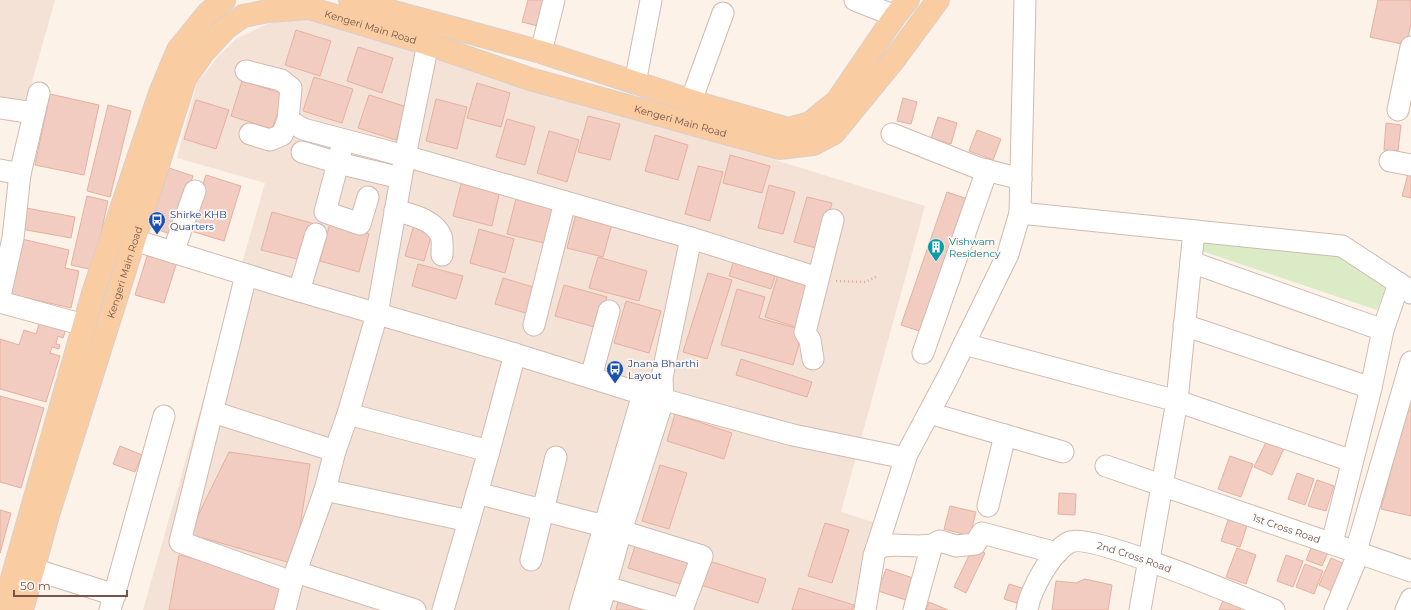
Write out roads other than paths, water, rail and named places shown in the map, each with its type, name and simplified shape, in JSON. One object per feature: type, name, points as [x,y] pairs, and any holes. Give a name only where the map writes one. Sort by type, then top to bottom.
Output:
[{"type":"main road","name":"Kengeri Main Road","points":[[350,0],[541,52],[692,101],[788,129],[810,123],[837,101],[901,8]]},
{"type":"main road","name":"Kengeri Main Road","points":[[22,610],[48,515],[185,79],[233,15],[309,8],[428,44],[530,79],[779,148],[813,144],[834,133],[893,61],[938,0]]},
{"type":"main road","points":[[3,610],[93,293],[160,93],[178,50],[210,4],[233,15]]},
{"type":"street","points":[[541,52],[554,0]]},
{"type":"street","points":[[635,83],[651,0]]},
{"type":"street","points":[[856,0],[901,8]]},
{"type":"street","points":[[865,610],[874,556],[905,458],[964,344],[1008,254],[1020,213],[1025,0]]},
{"type":"street","points":[[692,101],[723,13]]},
{"type":"street","points":[[285,610],[294,577],[325,490],[335,451],[348,414],[376,314],[405,156],[428,44]]},
{"type":"street","points":[[1398,110],[1407,83],[1411,48]]},
{"type":"street","points":[[246,71],[281,80],[291,88],[288,120],[282,135],[270,140],[250,134]]},
{"type":"street","points":[[0,108],[36,103],[20,174],[12,238],[0,296]]},
{"type":"street","points":[[288,120],[303,129],[405,156],[691,238],[818,278]]},
{"type":"street","points":[[892,134],[987,170],[1021,179]]},
{"type":"street","points":[[344,140],[325,212],[360,224],[368,197]]},
{"type":"street","points":[[302,152],[338,163],[401,178]]},
{"type":"street","points":[[1390,161],[1411,164]]},
{"type":"street","points":[[0,170],[20,174]]},
{"type":"street","points":[[923,353],[987,170]]},
{"type":"street","points":[[173,252],[195,191]]},
{"type":"street","points":[[534,325],[565,202]]},
{"type":"street","points":[[395,210],[424,220],[435,227],[442,237],[442,255]]},
{"type":"street","points":[[1020,213],[1342,246],[1405,288],[1384,330],[1332,544]]},
{"type":"street","points":[[813,359],[810,340],[805,332],[833,220]]},
{"type":"street","points":[[1140,610],[1150,561],[1177,401],[1194,231]]},
{"type":"street","points":[[298,291],[316,234]]},
{"type":"street","points":[[580,610],[663,400],[662,377],[691,238]]},
{"type":"street","points":[[134,240],[298,291],[515,354],[663,400],[792,435],[905,458]]},
{"type":"street","points":[[1191,262],[1384,330]]},
{"type":"street","points":[[246,275],[180,542],[294,577],[415,610]]},
{"type":"street","points":[[0,302],[84,325]]},
{"type":"street","points":[[591,377],[609,311]]},
{"type":"street","points":[[1184,325],[1371,388]]},
{"type":"street","points":[[964,344],[1177,401],[1352,461]]},
{"type":"street","points":[[443,610],[477,494],[515,354]]},
{"type":"street","points":[[1335,610],[1358,552],[1411,362]]},
{"type":"street","points":[[599,610],[606,588],[612,529],[643,394],[662,377]]},
{"type":"street","points":[[213,412],[335,451]]},
{"type":"street","points":[[929,413],[1063,452]]},
{"type":"street","points":[[348,414],[489,451]]},
{"type":"street","points":[[33,569],[112,602],[164,416]]},
{"type":"street","points":[[988,506],[1005,435]]},
{"type":"street","points":[[531,560],[556,457]]},
{"type":"street","name":"1st Cross Road","points":[[1106,466],[1411,571]]},
{"type":"street","points":[[325,490],[468,521]]},
{"type":"street","points":[[477,494],[612,529],[702,556],[683,610],[606,588]]},
{"type":"street","points":[[877,547],[893,545],[932,545],[940,541],[956,546],[975,544],[982,534],[1057,553]]},
{"type":"street","name":"2nd Cross Road","points":[[1027,610],[1029,600],[1043,573],[1057,553],[1071,542],[1087,542],[1150,561],[1274,610]]},
{"type":"street","points":[[914,610],[932,545]]},
{"type":"street","points":[[1406,610],[1411,599]]},
{"type":"place","name":"Shirke KHB Quarters","points":[[157,235]]},
{"type":"place","name":"Vishwam Residency","points":[[936,262]]},
{"type":"place","name":"Jnana Bharthi Layout","points":[[615,384]]}]
